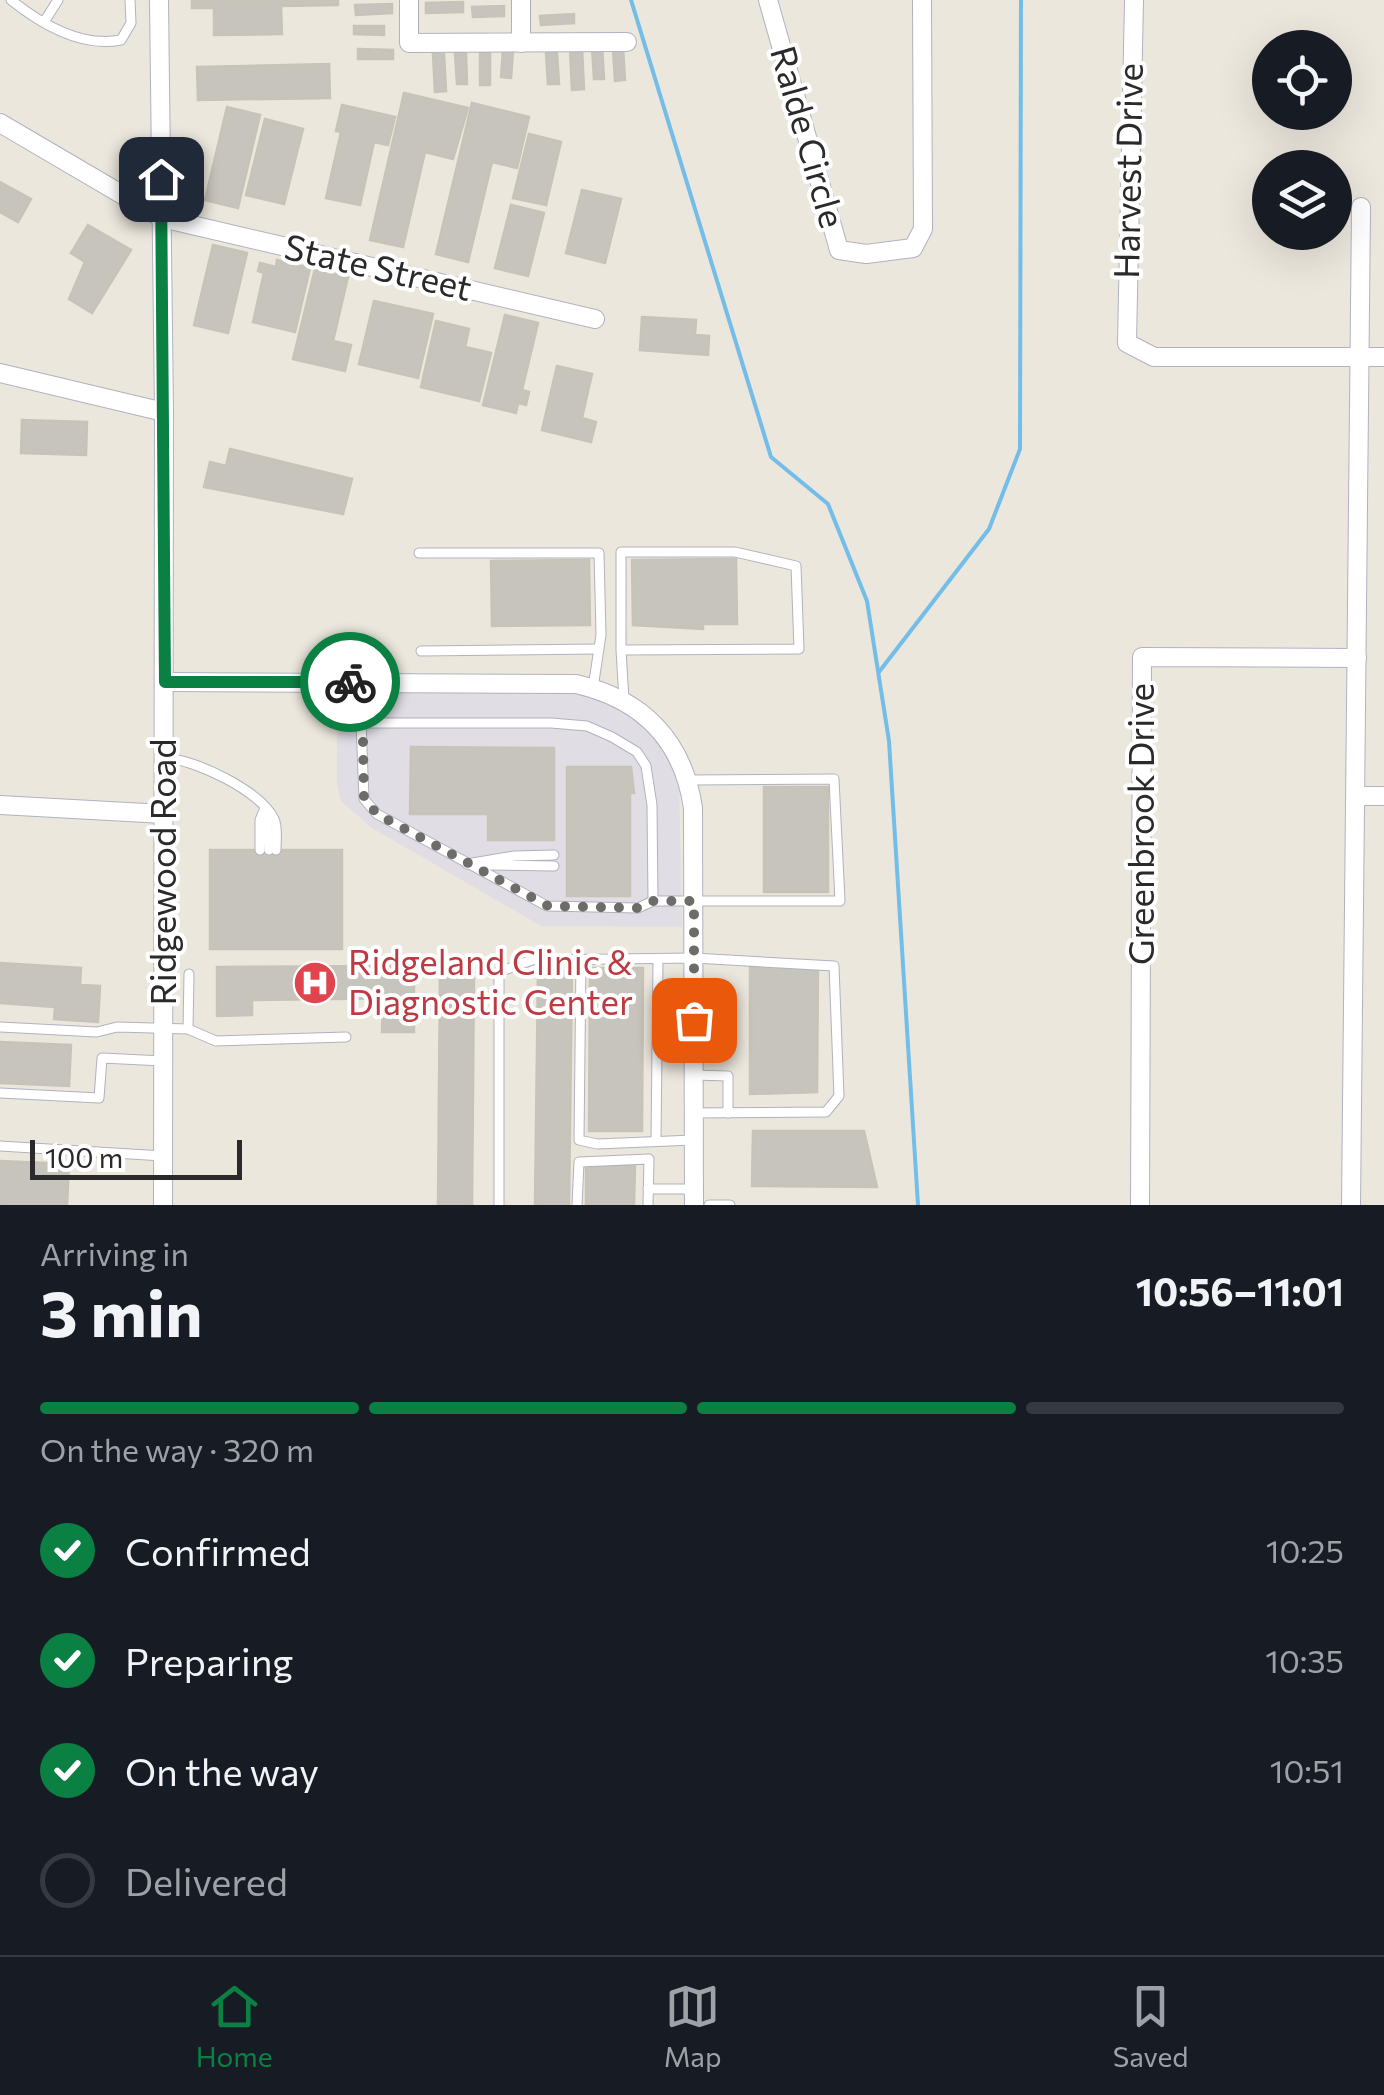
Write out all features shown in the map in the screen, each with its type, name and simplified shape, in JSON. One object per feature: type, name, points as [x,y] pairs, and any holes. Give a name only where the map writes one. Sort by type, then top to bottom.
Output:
[{"type":"street","name":"Ridgewood Road","points":[[159,0],[165,682],[162,1205]]},
{"type":"street","points":[[409,0],[409,42],[627,42]]},
{"type":"street","points":[[521,0],[521,43]]},
{"type":"street","name":"Ralde Circle","points":[[768,0],[839,250],[866,254],[912,248],[922,229],[922,0]]},
{"type":"street","name":"Harvest Drive","points":[[1134,0],[1127,343],[1154,357],[1360,357]]},
{"type":"street","name":"State Street","points":[[0,123],[162,218],[595,318]]},
{"type":"street","points":[[1350,1205],[1361,207]]},
{"type":"street","points":[[1360,357],[1384,357]]},
{"type":"street","points":[[0,373],[164,412]]},
{"type":"street","name":"Greenbrook Drive","points":[[1140,1205],[1142,657],[1356,658]]},
{"type":"street","points":[[165,682],[593,688],[624,700],[657,724],[689,780],[694,901],[694,1197]]},
{"type":"street","points":[[1356,796],[1384,796]]},
{"type":"street","points":[[0,805],[164,814]]},
{"type":"lane","points":[[10,0],[44,22],[88,40],[120,40],[131,23],[130,0]]},
{"type":"lane","points":[[44,22],[58,0]]},
{"type":"lane","points":[[621,650],[799,649],[796,566],[735,552],[621,552],[621,650],[624,700]]},
{"type":"lane","points":[[419,554],[599,553],[598,649],[593,688]]},
{"type":"lane","points":[[421,652],[598,649]]},
{"type":"lane","points":[[362,682],[364,799],[377,814],[548,906],[638,908],[653,901],[840,901],[834,779],[689,780]]},
{"type":"lane","points":[[361,723],[551,723],[587,726],[612,737],[636,752],[646,766],[652,805],[653,901]]},
{"type":"lane","points":[[165,758],[206,766],[265,808],[276,820],[268,850],[265,808]]},
{"type":"lane","points":[[467,864],[554,861]]},
{"type":"lane","points":[[499,1205],[499,972],[532,960],[694,958],[823,962],[838,972],[839,1096],[826,1112],[694,1112]]},
{"type":"lane","points":[[581,960],[579,1140],[597,1144],[694,1140]]},
{"type":"lane","points":[[656,1140],[658,960]]},
{"type":"lane","points":[[188,1029],[189,974]]},
{"type":"lane","points":[[0,1027],[97,1032],[118,1026],[188,1029],[216,1040],[346,1037]]},
{"type":"lane","points":[[657,1051],[694,1051]]},
{"type":"lane","points":[[0,1093],[100,1098],[102,1058],[163,1062]]},
{"type":"lane","points":[[694,1076],[728,1076],[728,1112]]},
{"type":"lane","points":[[0,1146],[163,1156]]},
{"type":"lane","points":[[577,1205],[578,1166],[584,1160],[649,1159],[648,1205]]},
{"type":"lane","points":[[648,1189],[694,1197]]},
{"type":"lane","points":[[709,1205],[730,1205]]},
{"type":"shaded area","points":[[337,690],[550,691],[591,696],[614,704],[650,730],[679,778],[682,927],[541,926],[372,828],[341,801],[337,785]]},
{"type":"building","points":[[192,0],[338,0],[338,5],[281,6],[282,34],[214,35],[214,8],[192,8]]},
{"type":"building","points":[[463,2],[463,12],[426,13],[426,3]]},
{"type":"building","points":[[392,4],[392,13],[356,15],[355,5]]},
{"type":"building","points":[[504,6],[504,16],[473,17],[472,7]]},
{"type":"building","points":[[574,14],[574,23],[541,25],[540,16]]},
{"type":"building","points":[[354,26],[384,26],[384,35],[354,34]]},
{"type":"building","points":[[602,45],[604,79],[594,79],[592,46]]},
{"type":"building","points":[[570,48],[582,48],[584,89],[572,90]]},
{"type":"building","points":[[623,48],[625,80],[615,81],[613,49]]},
{"type":"building","points":[[358,49],[393,50],[393,59],[358,59]]},
{"type":"building","points":[[503,50],[513,51],[511,78],[501,77]]},
{"type":"building","points":[[480,52],[490,52],[490,85],[480,85]]},
{"type":"building","points":[[455,53],[466,53],[467,84],[457,84]]},
{"type":"building","points":[[546,53],[557,53],[559,84],[548,84]]},
{"type":"building","points":[[433,54],[444,54],[446,91],[435,92]]},
{"type":"building","points":[[329,64],[330,98],[198,100],[197,67]]},
{"type":"building","points":[[404,93],[468,108],[453,159],[425,152],[403,247],[370,240]]},
{"type":"building","points":[[472,103],[529,117],[517,168],[492,162],[468,262],[436,254]]},
{"type":"building","points":[[342,105],[395,117],[388,145],[374,142],[360,205],[326,198],[341,132],[336,131]]},
{"type":"building","points":[[227,107],[260,115],[238,208],[205,200]]},
{"type":"building","points":[[265,119],[303,129],[284,204],[246,195]]},
{"type":"building","points":[[529,134],[561,142],[546,205],[513,198]]},
{"type":"building","points":[[0,182],[31,199],[18,222],[0,212]]},
{"type":"building","points":[[582,190],[621,199],[605,263],[566,253]]},
{"type":"building","points":[[511,205],[544,213],[528,276],[495,268]]},
{"type":"building","points":[[88,225],[131,250],[92,313],[69,299],[85,262],[71,253]]},
{"type":"building","points":[[213,245],[247,253],[228,333],[194,325]]},
{"type":"building","points":[[277,260],[310,268],[295,332],[253,322],[264,273],[258,271],[260,263],[276,267]]},
{"type":"building","points":[[315,269],[348,277],[333,341],[351,345],[345,371],[293,359]]},
{"type":"building","points":[[374,301],[433,314],[418,378],[359,364]]},
{"type":"building","points":[[505,315],[538,323],[522,390],[529,392],[526,405],[518,403],[516,413],[483,405]]},
{"type":"building","points":[[642,317],[696,320],[695,335],[709,336],[708,355],[640,350]]},
{"type":"building","points":[[436,321],[469,329],[465,347],[491,353],[479,401],[421,387]]},
{"type":"building","points":[[557,366],[592,374],[582,418],[596,422],[591,442],[542,430]]},
{"type":"building","points":[[22,420],[87,422],[86,455],[21,453]]},
{"type":"building","points":[[230,449],[352,479],[343,514],[204,487],[210,462],[226,466]]},
{"type":"building","points":[[736,559],[737,624],[703,624],[703,629],[633,625],[632,560]]},
{"type":"building","points":[[589,560],[590,625],[492,626],[491,561]]},
{"type":"building","points":[[411,747],[554,748],[554,840],[488,840],[488,814],[410,814]]},
{"type":"building","points":[[567,767],[631,767],[634,793],[630,793],[630,896],[567,896]]},
{"type":"building","points":[[764,787],[828,787],[828,892],[764,892]]},
{"type":"building","points":[[210,850],[342,850],[342,949],[210,949]]},
{"type":"building","points":[[0,963],[81,968],[80,985],[100,986],[98,1022],[54,1019],[55,1007],[0,1003]]},
{"type":"building","points":[[750,964],[818,968],[817,1092],[750,1094]]},
{"type":"building","name":"Ridgeland Clinic & Diagnostic Center","points":[[414,966],[414,998],[252,1000],[252,1015],[217,1016],[217,967]]},
{"type":"building","points":[[590,968],[643,968],[642,1131],[589,1131]]},
{"type":"building","points":[[440,970],[474,970],[472,1205],[438,1205]]},
{"type":"building","points":[[538,970],[572,971],[569,1205],[535,1205]]},
{"type":"building","points":[[383,999],[414,999],[414,1032],[382,1032]]},
{"type":"building","points":[[0,1042],[71,1045],[69,1086],[0,1083]]},
{"type":"building","points":[[753,1131],[864,1131],[877,1187],[752,1186]]},
{"type":"building","points":[[0,1161],[69,1164],[67,1205],[0,1205]]},
{"type":"building","points":[[586,1165],[635,1166],[634,1205],[586,1205]]},
{"type":"waterway","points":[[631,0],[771,457],[828,504],[867,601],[889,741],[918,1205]]},
{"type":"waterway","points":[[879,672],[989,529],[1020,449],[1021,0]]},
{"type":"way so far","points":[[350,682],[362,682],[364,799],[377,814],[548,906],[638,908],[653,901],[694,901],[694,1020]]},
{"type":"place","name":"Ridgeland Clinic & Diagnostic Center","points":[[315,983]]},
{"type":"route","points":[[161,179],[165,682],[350,682]]}]
